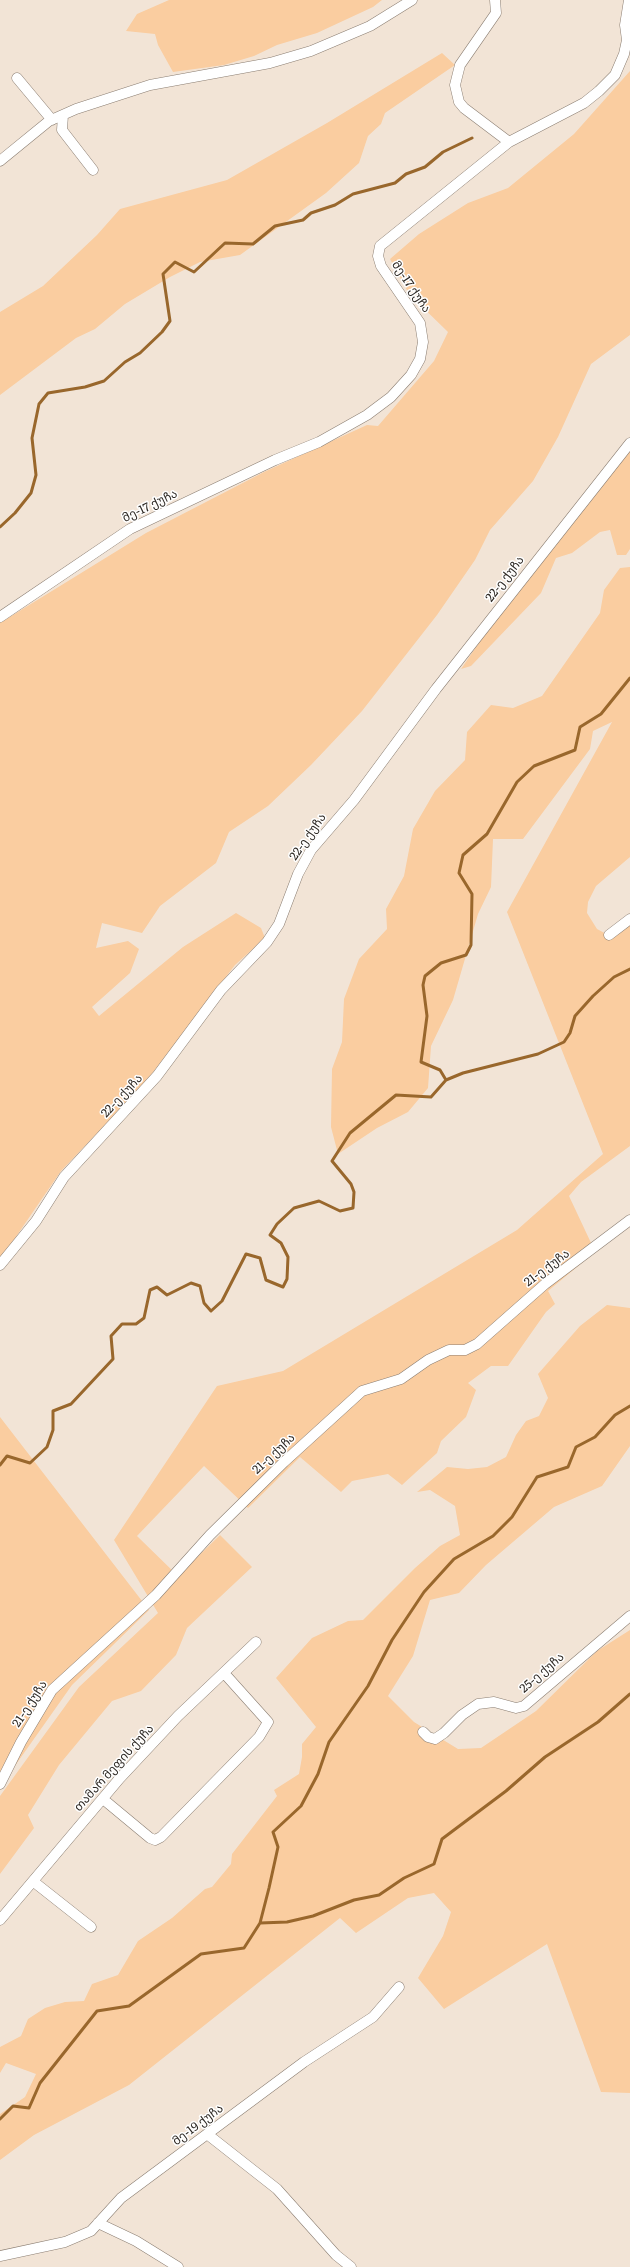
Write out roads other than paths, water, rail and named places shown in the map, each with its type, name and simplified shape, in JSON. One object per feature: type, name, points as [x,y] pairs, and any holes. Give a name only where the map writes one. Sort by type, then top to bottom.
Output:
[{"type":"street","points":[[0,161],[52,120],[63,115],[150,85],[270,63],[311,51],[370,26],[412,0]]},
{"type":"street","points":[[495,0],[496,13],[460,65],[455,85],[459,102],[464,108],[509,142]]},
{"type":"street","name":"მე-17 ქუჩა","points":[[0,617],[130,529],[275,460],[319,442],[367,415],[391,397],[411,375],[420,359],[423,342],[420,323],[381,266],[378,256],[380,246],[509,142],[584,103],[599,92],[614,75],[624,54],[627,40],[625,25],[629,0]]},
{"type":"street","points":[[17,78],[52,120]]},
{"type":"street","points":[[63,115],[62,130],[93,170]]},
{"type":"street","name":"22-ე ქუჩა","points":[[0,1265],[36,1221],[64,1177],[157,1076],[221,990],[267,942],[279,924],[298,874],[311,850],[354,800],[436,689],[630,443]]},
{"type":"street","points":[[609,935],[630,919]]},
{"type":"street","name":"21-ე ქუჩა","points":[[0,1784],[21,1742],[52,1690],[156,1595],[210,1535],[284,1462],[356,1396],[362,1392],[401,1379],[428,1360],[449,1350],[465,1350],[477,1344],[545,1284],[594,1250],[630,1220]]},
{"type":"street","name":"25-ე ქუჩა","points":[[423,1732],[428,1737],[435,1739],[444,1734],[462,1715],[478,1704],[494,1702],[516,1708],[524,1706],[630,1616]]},
{"type":"street","name":"თამარ მეფის ქუჩა","points":[[0,1920],[34,1882],[103,1799],[178,1716],[256,1642]]},
{"type":"street","points":[[103,1799],[150,1838],[155,1840],[161,1837],[259,1737],[268,1722],[224,1673]]},
{"type":"street","points":[[34,1882],[91,1927]]},
{"type":"street","name":"მე-19 ქუჩა","points":[[0,2256],[65,2242],[91,2231],[121,2198],[304,2062],[373,2017],[399,1987]]},
{"type":"street","points":[[207,2134],[277,2189],[336,2255],[351,2267]]},
{"type":"street","points":[[98,2223],[136,2241],[178,2267]]},
{"type":"waterway","points":[[0,527],[15,513],[31,493],[36,475],[32,438],[39,404],[48,393],[85,387],[104,381],[125,362],[140,353],[162,332],[170,321],[163,274],[175,262],[194,272],[225,243],[253,244],[275,226],[303,220],[311,213],[335,205],[353,194],[395,183],[406,174],[425,167],[443,152],[472,138]]},
{"type":"waterway","points":[[0,1465],[7,1456],[30,1463],[47,1447],[53,1430],[53,1411],[71,1404],[113,1359],[111,1336],[122,1324],[136,1324],[144,1318],[150,1290],[157,1287],[167,1295],[191,1283],[200,1286],[204,1303],[211,1311],[222,1301],[246,1254],[260,1258],[266,1280],[283,1287],[287,1279],[288,1257],[281,1243],[270,1235],[277,1224],[294,1208],[319,1201],[340,1211],[353,1208],[354,1192],[351,1184],[332,1161],[350,1133],[396,1095],[431,1097],[446,1080],[440,1070],[421,1062],[427,1016],[423,985],[425,976],[441,963],[466,955],[471,945],[472,894],[459,873],[463,855],[487,834],[517,782],[534,766],[575,750],[580,727],[601,714],[630,678]]},
{"type":"waterway","points":[[446,1080],[463,1073],[538,1054],[564,1042],[570,1033],[575,1016],[593,996],[614,977],[630,969]]},
{"type":"waterway","points":[[0,2119],[13,2106],[29,2108],[40,2083],[97,2011],[129,2006],[201,1954],[244,1948],[260,1923],[269,1888],[278,1847],[273,1832],[301,1806],[318,1774],[329,1742],[368,1686],[392,1640],[424,1592],[454,1559],[493,1536],[512,1517],[537,1477],[568,1467],[576,1447],[595,1437],[615,1415],[630,1406]]},
{"type":"waterway","points":[[260,1923],[287,1922],[313,1916],[354,1900],[379,1895],[404,1878],[434,1864],[442,1839],[506,1791],[545,1757],[598,1722],[630,1694]]}]
